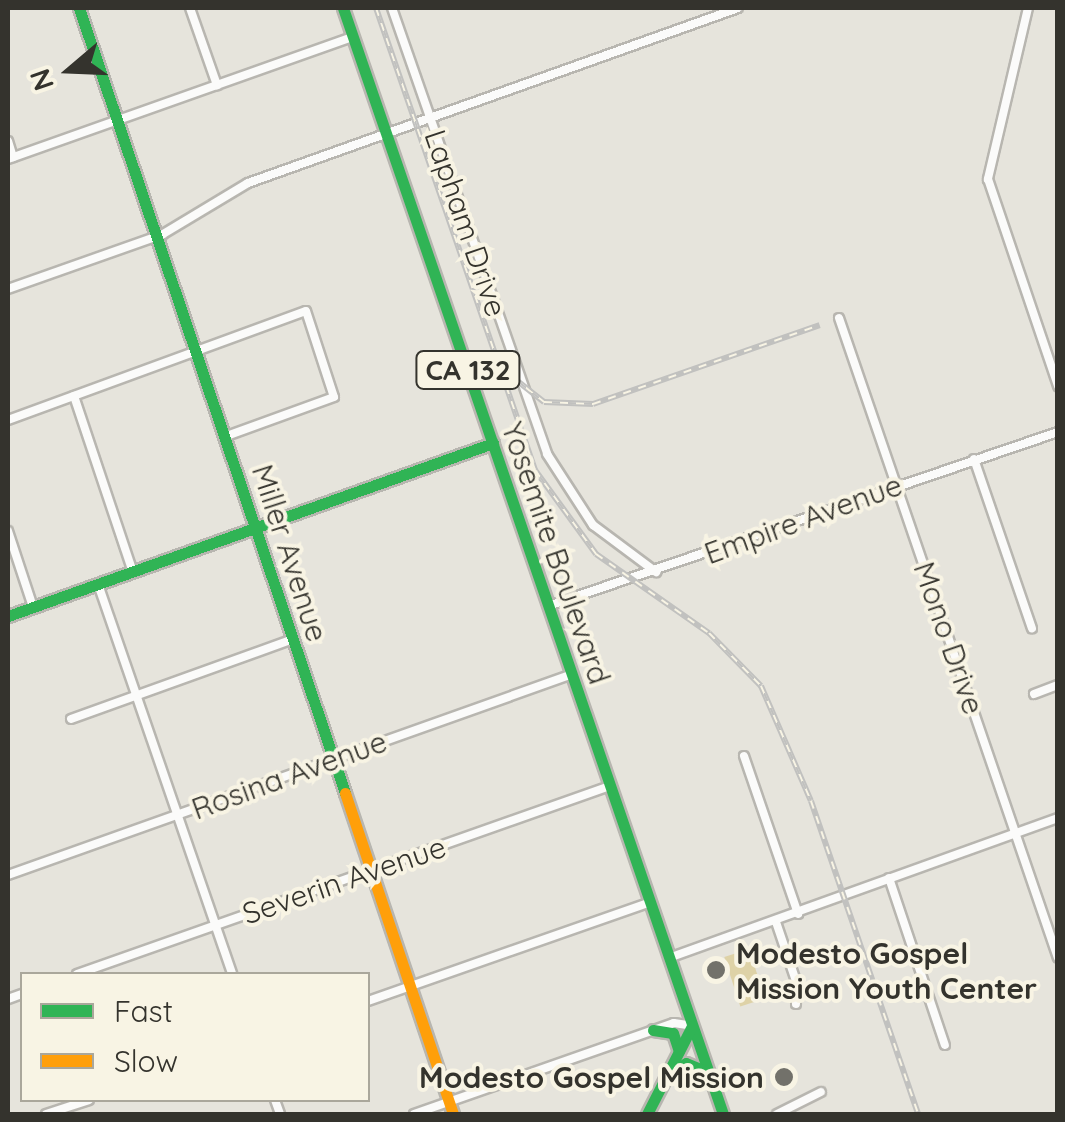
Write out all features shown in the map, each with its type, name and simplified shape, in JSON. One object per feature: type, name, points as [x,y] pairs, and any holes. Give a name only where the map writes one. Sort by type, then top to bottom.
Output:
[{"type":"street","name":"Miller Avenue","points":[[78,8],[199,352],[254,529],[451,1108]]},
{"type":"street","points":[[190,8],[217,85]]},
{"type":"street","name":"Yosemite Boulevard","points":[[343,8],[723,1114]]},
{"type":"street","name":"Lapham Drive","points":[[392,8],[556,474],[593,524],[656,572]]},
{"type":"street","points":[[8,290],[156,237],[248,183],[738,8]]},
{"type":"street","points":[[1028,8],[988,180],[1058,386]]},
{"type":"street","points":[[8,142],[10,158],[353,37]]},
{"type":"street","points":[[8,420],[306,311],[334,397],[226,436]]},
{"type":"street","name":"Mono Drive","points":[[839,318],[1058,958]]},
{"type":"street","points":[[1046,355],[1058,350]]},
{"type":"street","points":[[74,396],[133,572]]},
{"type":"street","name":"Empire Avenue","points":[[548,606],[1058,432]]},
{"type":"street","points":[[8,616],[493,443]]},
{"type":"street","points":[[974,459],[1032,628]]},
{"type":"street","points":[[8,532],[33,607]]},
{"type":"street","points":[[98,584],[231,972]]},
{"type":"street","points":[[71,719],[291,640]]},
{"type":"street","name":"Rosina Avenue","points":[[8,875],[570,675]]},
{"type":"street","points":[[1034,694],[1058,686]]},
{"type":"street","points":[[744,756],[798,914]]},
{"type":"street","name":"Severin Avenue","points":[[83,972],[610,786]]},
{"type":"street","points":[[669,958],[1058,818]]},
{"type":"street","points":[[888,878],[946,1045]]},
{"type":"street","points":[[370,1000],[650,902]]},
{"type":"street","points":[[776,922],[797,984],[796,1004]]},
{"type":"street","points":[[414,1114],[451,1108],[674,1023],[692,1026],[647,1114]]},
{"type":"street","points":[[653,1030],[674,1034],[680,1054]]},
{"type":"street","points":[[668,1074],[684,1064],[708,1072]]},
{"type":"street","points":[[777,1114],[821,1092]]},
{"type":"street","points":[[46,1114],[83,1102]]},
{"type":"shaded area","points":[[749,949],[765,998],[740,1006],[724,957]]},
{"type":"railway","points":[[376,8],[535,470],[596,554],[709,633],[761,686],[811,801],[918,1114]]},
{"type":"railway","points":[[501,368],[544,402],[593,404],[820,325]]},
{"type":"traffic: fast","points":[[79,8],[345,793]]},
{"type":"traffic: fast","points":[[343,8],[723,1114]]},
{"type":"traffic: fast","points":[[8,616],[493,443]]},
{"type":"traffic: fast","points":[[647,1114],[692,1026]]},
{"type":"traffic: fast","points":[[653,1030],[673,1033],[679,1051]]},
{"type":"traffic: fast","points":[[669,1074],[686,1063],[708,1072]]},
{"type":"traffic: slow","points":[[345,793],[453,1114]]},
{"type":"place","name":"Modesto Gospel Mission Youth Center","points":[[716,970]]},
{"type":"place","name":"Modesto Gospel Mission","points":[[784,1077]]}]
